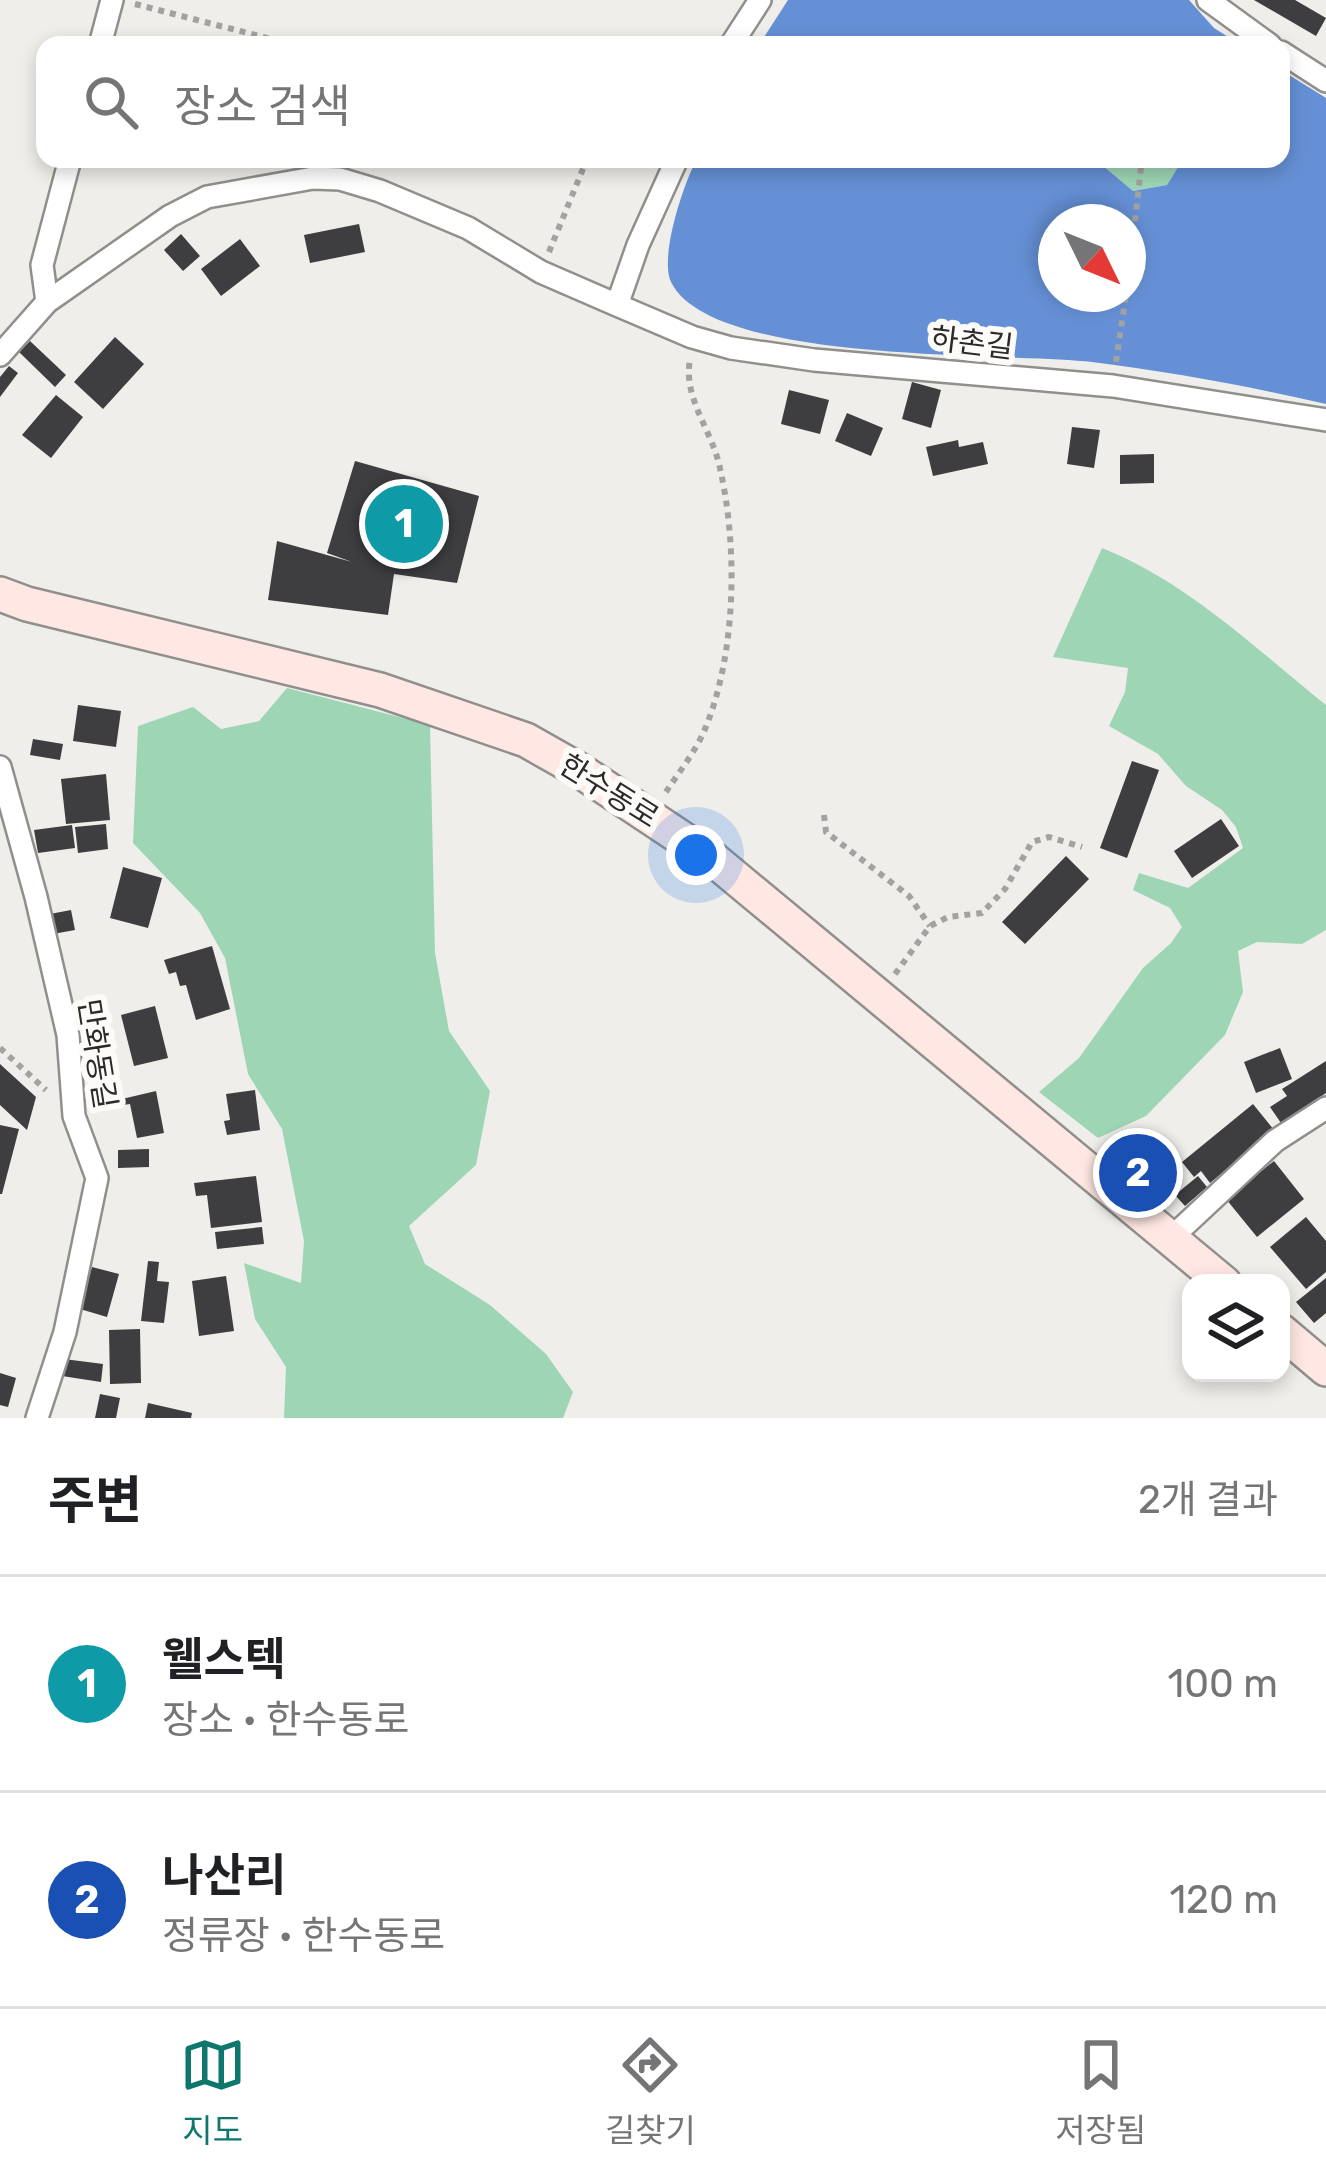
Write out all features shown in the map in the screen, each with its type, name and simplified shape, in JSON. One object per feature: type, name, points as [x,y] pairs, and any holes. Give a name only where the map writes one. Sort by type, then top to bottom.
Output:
[{"type":"street","points":[[103,36],[116,0]]},
{"type":"street","points":[[737,36],[760,0]]},
{"type":"street","points":[[1208,0],[1258,36]]},
{"type":"street","points":[[1290,58],[1326,81]]},
{"type":"street","points":[[47,302],[42,265],[68,168]]},
{"type":"street","points":[[617,305],[673,168]]},
{"type":"street","name":"하촌길","points":[[0,355],[47,302],[170,216],[207,197],[313,178],[340,178],[468,228],[541,272],[700,340],[814,360],[1113,386],[1326,420]]},
{"type":"street","name":"한수동로","points":[[0,594],[380,690],[526,740],[650,814],[713,859],[1213,1274]]},
{"type":"street","name":"만화동길","points":[[0,767],[68,1035],[74,1116],[97,1178],[64,1332],[38,1418]]},
{"type":"street","points":[[1171,1238],[1275,1141],[1326,1108]]},
{"type":"street","points":[[1290,1339],[1326,1369]]},
{"type":"path","points":[[116,0],[258,36]]},
{"type":"path","points":[[541,272],[582,168]]},
{"type":"path","points":[[1137,204],[1141,168]]},
{"type":"path","points":[[1113,386],[1123,312]]},
{"type":"path","points":[[650,814],[705,731],[729,623],[728,513],[713,442],[691,397],[687,376],[700,340]]},
{"type":"path","points":[[824,815],[826,832],[909,896],[930,926]]},
{"type":"path","points":[[878,997],[930,926],[948,917],[982,913],[1005,889],[1031,842],[1049,837],[1082,847]]},
{"type":"path","points":[[0,1048],[74,1116]]},
{"type":"green space","points":[[1106,168],[1177,168],[1167,185],[1133,191]]},
{"type":"green space","points":[[1102,548],[1192,598],[1326,705],[1326,930],[1302,944],[1257,942],[1238,951],[1243,992],[1225,1035],[1146,1116],[1098,1138],[1039,1092],[1079,1058],[1143,968],[1182,927],[1170,908],[1133,890],[1139,873],[1188,888],[1243,848],[1236,827],[1222,810],[1186,786],[1158,754],[1109,726],[1125,692],[1128,668],[1053,657]]},
{"type":"green space","points":[[287,688],[430,725],[435,953],[449,1031],[490,1091],[476,1165],[409,1226],[425,1264],[490,1305],[546,1354],[573,1392],[563,1418],[284,1418],[286,1367],[255,1319],[244,1263],[301,1283],[304,1241],[282,1129],[248,1074],[225,958],[200,913],[133,843],[138,726],[193,707],[221,729],[259,721]]},
{"type":"water","points":[[788,0],[1189,0],[1227,36],[765,36]]},
{"type":"water","points":[[1290,76],[1326,98],[1326,404],[1092,362],[800,341],[742,328],[697,309],[671,282],[668,270],[675,220],[693,168],[1106,168],[1133,191],[1167,185],[1177,168],[1290,168]]},
{"type":"building","points":[[1254,0],[1295,0],[1326,18],[1316,36]]},
{"type":"building","points":[[359,224],[365,252],[310,263],[304,235]]},
{"type":"building","points":[[181,234],[200,256],[183,271],[164,250]]},
{"type":"building","points":[[240,239],[260,266],[221,296],[201,269]]},
{"type":"building","points":[[115,337],[144,364],[103,409],[74,382]]},
{"type":"building","points":[[30,341],[66,375],[55,387],[19,352]]},
{"type":"building","points":[[9,366],[18,373],[0,397],[0,377]]},
{"type":"building","points":[[912,382],[941,390],[931,428],[902,419]]},
{"type":"building","points":[[789,390],[829,400],[820,434],[781,424]]},
{"type":"building","points":[[56,395],[83,417],[51,458],[22,435]]},
{"type":"building","points":[[847,413],[883,428],[871,456],[835,441]]},
{"type":"building","points":[[1072,427],[1100,430],[1094,468],[1067,464]]},
{"type":"building","points":[[958,440],[959,447],[983,442],[988,464],[933,476],[926,447]]},
{"type":"building","points":[[1154,454],[1154,483],[1120,484],[1120,455]]},
{"type":"building","points":[[355,461],[479,496],[457,583],[394,574],[388,615],[268,600],[277,541],[352,562],[327,553]]},
{"type":"building","points":[[78,705],[121,711],[116,747],[73,741]]},
{"type":"building","points":[[33,739],[63,744],[60,760],[30,755]]},
{"type":"building","points":[[1132,761],[1159,770],[1127,858],[1100,848]]},
{"type":"building","points":[[106,774],[110,820],[66,824],[61,779]]},
{"type":"building","points":[[1221,819],[1239,846],[1192,878],[1174,851]]},
{"type":"building","points":[[106,824],[108,849],[78,853],[75,827]]},
{"type":"building","points":[[72,825],[75,848],[38,853],[34,830]]},
{"type":"building","points":[[1066,856],[1089,879],[1025,944],[1002,922]]},
{"type":"building","points":[[123,867],[162,878],[148,928],[110,918]]},
{"type":"building","points":[[71,910],[75,930],[53,934],[50,914]]},
{"type":"building","points":[[212,946],[230,1009],[196,1020],[186,985],[180,986],[176,972],[169,974],[164,960]]},
{"type":"building","points":[[155,1006],[168,1058],[134,1066],[121,1015]]},
{"type":"building","points":[[1280,1048],[1292,1079],[1256,1093],[1244,1062]]},
{"type":"building","points":[[1326,1061],[1326,1093],[1281,1123],[1270,1107],[1287,1096],[1282,1089]]},
{"type":"building","points":[[0,1064],[36,1097],[27,1130],[0,1105]]},
{"type":"building","points":[[255,1090],[260,1130],[227,1135],[226,1094]]},
{"type":"building","points":[[156,1091],[164,1133],[137,1138],[130,1104],[123,1105],[122,1099]]},
{"type":"building","points":[[1253,1104],[1274,1130],[1210,1183],[1201,1171],[1194,1177],[1182,1162]]},
{"type":"building","points":[[0,1125],[19,1129],[2,1194],[0,1194]]},
{"type":"building","points":[[1115,1135],[1144,1162],[1133,1173],[1104,1147]]},
{"type":"building","points":[[149,1149],[149,1167],[118,1168],[118,1150]]},
{"type":"building","points":[[1274,1161],[1304,1199],[1257,1237],[1226,1199]]},
{"type":"building","points":[[256,1176],[262,1222],[211,1228],[207,1195],[196,1196],[194,1183]]},
{"type":"building","points":[[1198,1176],[1207,1187],[1185,1206],[1175,1195]]},
{"type":"building","points":[[1306,1217],[1326,1241],[1326,1272],[1306,1289],[1270,1247]]},
{"type":"building","points":[[262,1227],[264,1244],[217,1249],[215,1232]]},
{"type":"building","points":[[148,1261],[159,1262],[157,1281],[169,1282],[164,1323],[141,1321]]},
{"type":"building","points":[[92,1267],[119,1274],[107,1317],[80,1309]]},
{"type":"building","points":[[226,1276],[234,1331],[199,1336],[192,1281]]},
{"type":"building","points":[[1326,1278],[1326,1313],[1314,1323],[1296,1302]]},
{"type":"building","points":[[140,1329],[141,1383],[110,1384],[109,1330]]},
{"type":"building","points":[[64,1359],[103,1364],[101,1382],[62,1376]]},
{"type":"building","points":[[0,1373],[16,1378],[8,1407],[0,1405]]},
{"type":"building","points":[[100,1394],[120,1398],[116,1418],[95,1418]]},
{"type":"building","points":[[148,1403],[192,1413],[191,1418],[145,1418]]},
{"type":"place","name":"웰스텍","points":[[404,524]]},
{"type":"place","name":"나산리","points":[[1138,1173]]}]
